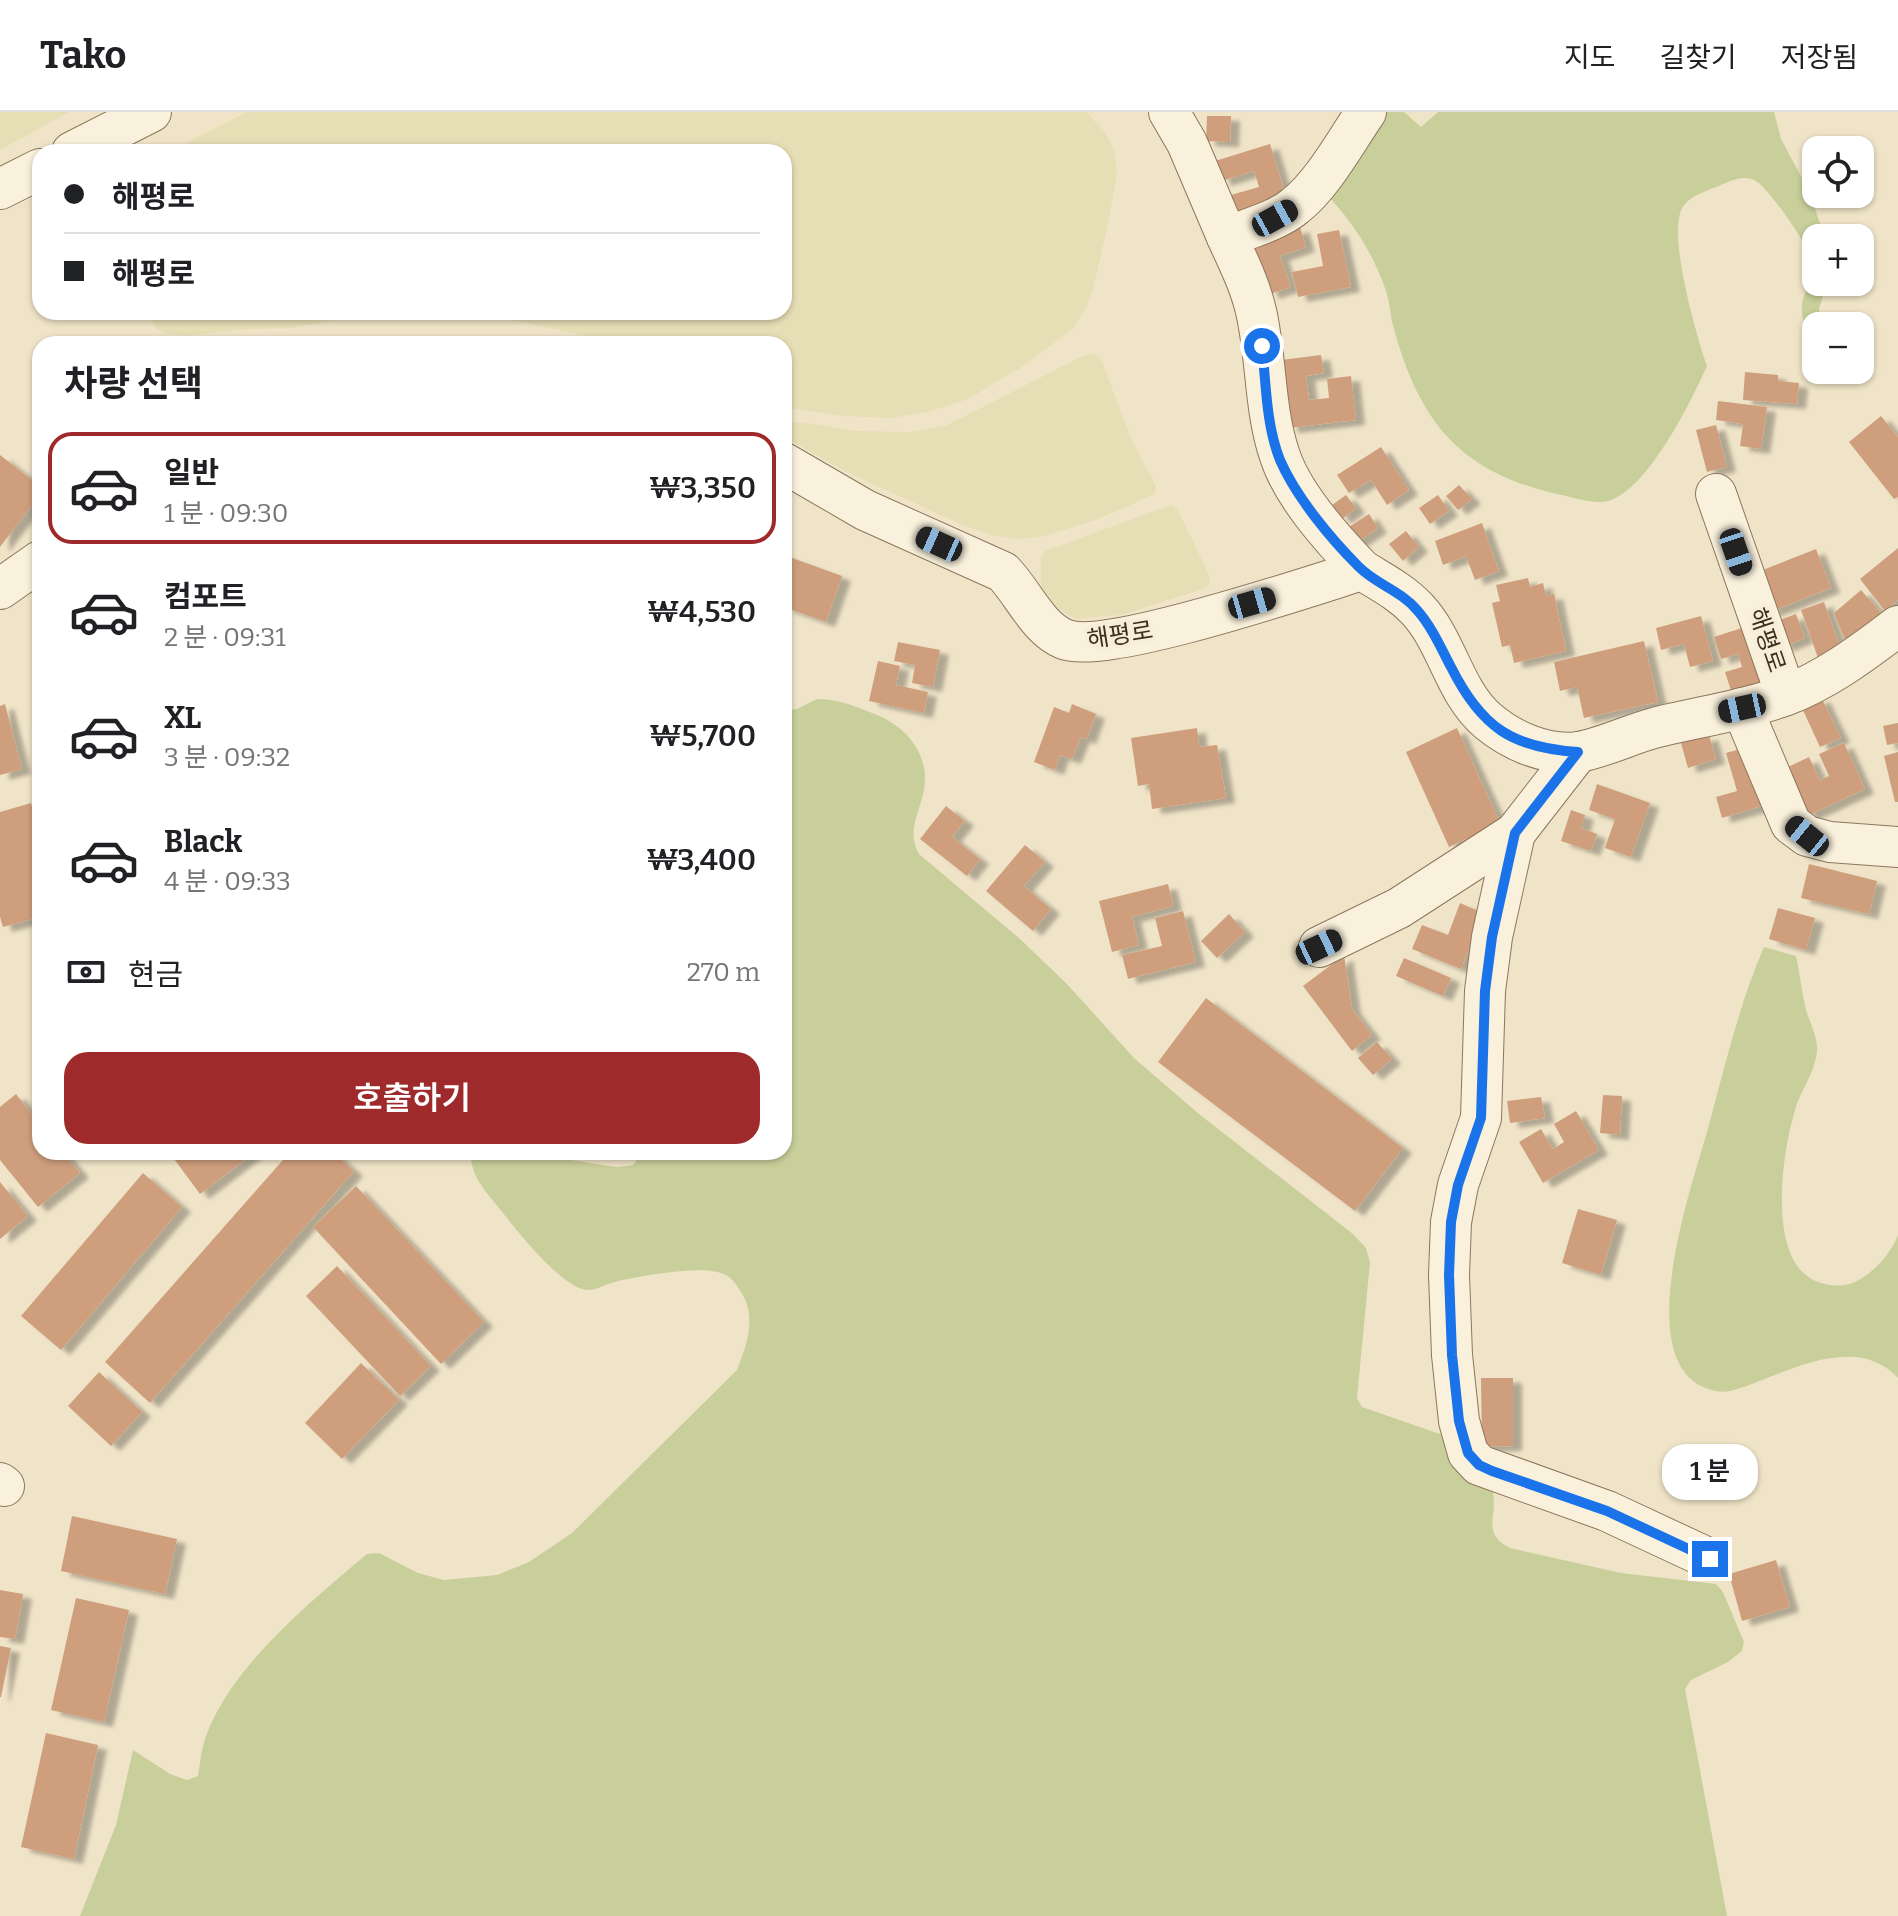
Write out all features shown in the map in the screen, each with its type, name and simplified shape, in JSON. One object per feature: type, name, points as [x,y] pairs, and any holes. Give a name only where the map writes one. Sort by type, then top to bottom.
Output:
[{"type":"street","points":[[88,144],[151,112]]},
{"type":"street","name":"해평로","points":[[1169,112],[1187,143],[1256,309],[1269,410],[1280,459],[1303,498],[1336,543],[1362,570],[1395,590],[1417,609],[1433,631],[1466,697],[1504,733],[1525,744],[1548,750],[1578,752],[1662,726],[1742,708],[1786,695],[1822,678],[1898,626]]},
{"type":"street","points":[[1227,237],[1295,207],[1313,188],[1366,112]]},
{"type":"street","points":[[0,189],[32,173]]},
{"type":"street","name":"해평로","points":[[792,468],[865,510],[1003,572],[1047,628],[1063,639],[1080,643],[1167,627],[1362,570]]},
{"type":"street","name":"해평로","points":[[1716,494],[1786,695]]},
{"type":"street","points":[[0,589],[32,567]]},
{"type":"street","points":[[1742,708],[1791,824],[1807,836],[1830,842],[1898,847]]},
{"type":"street","points":[[1319,947],[1399,908],[1515,833],[1578,752]]},
{"type":"street","points":[[1515,833],[1492,937],[1485,991],[1481,1118],[1458,1185],[1451,1222],[1452,1355],[1459,1421],[1468,1453],[1479,1465],[1607,1511],[1710,1559]]},
{"type":"shaded area","points":[[0,112],[69,112],[0,150]]},
{"type":"shaded area","points":[[247,112],[1086,112],[1104,131],[1114,149],[1117,173],[1092,292],[1074,328],[1022,367],[968,399],[928,412],[891,418],[842,416],[792,408],[792,336],[586,336],[512,320],[792,320],[792,144],[184,144]]},
{"type":"shaded area","points":[[152,320],[332,320],[293,328],[188,335],[166,334],[156,329]]},
{"type":"shaded area","points":[[1094,354],[1101,359],[1133,443],[1156,486],[1155,494],[1096,520],[1040,537],[1017,539],[994,536],[958,523],[842,470],[792,441],[792,423],[856,431],[911,432],[947,425],[1083,356]]},
{"type":"shaded area","points":[[1171,505],[1178,510],[1210,577],[1209,584],[1203,589],[1121,615],[1076,619],[1055,607],[1041,589],[1041,557],[1045,551]]},
{"type":"green space","points":[[1377,112],[1404,112],[1421,127],[1438,112],[1774,112],[1781,139],[1802,178],[1802,208],[1815,208],[1820,224],[1802,224],[1802,240],[1765,189],[1755,180],[1744,178],[1701,193],[1684,205],[1679,218],[1680,259],[1707,366],[1679,422],[1638,481],[1623,494],[1608,501],[1592,502],[1531,487],[1500,475],[1452,442],[1418,394],[1405,364],[1387,293],[1374,261],[1351,224],[1323,191]]},
{"type":"green space","points":[[1804,296],[1823,296],[1819,312],[1802,312]]},
{"type":"green space","points":[[817,699],[841,702],[889,721],[908,736],[924,768],[923,794],[914,832],[919,854],[1019,938],[1067,984],[1134,1058],[1199,1114],[1353,1234],[1366,1248],[1370,1262],[1357,1398],[1362,1407],[1440,1434],[1492,1489],[1493,1529],[1501,1542],[1510,1548],[1621,1573],[1716,1584],[1723,1592],[1744,1642],[1742,1651],[1728,1662],[1691,1680],[1685,1689],[1727,1916],[80,1916],[116,1825],[133,1750],[170,1774],[187,1780],[198,1776],[205,1739],[232,1687],[297,1615],[367,1554],[379,1553],[418,1573],[444,1580],[497,1575],[529,1562],[572,1533],[737,1370],[747,1340],[749,1319],[745,1299],[729,1277],[711,1271],[685,1271],[628,1279],[591,1290],[578,1288],[533,1249],[489,1196],[475,1173],[471,1160],[569,1160],[618,1167],[633,1165],[637,1160],[792,1160],[792,710]]},
{"type":"green space","points":[[1764,947],[1796,956],[1806,1010],[1817,1046],[1816,1059],[1796,1106],[1785,1155],[1782,1206],[1784,1231],[1791,1254],[1802,1271],[1818,1282],[1844,1285],[1859,1280],[1877,1266],[1898,1235],[1898,1378],[1883,1366],[1866,1359],[1830,1358],[1721,1392],[1689,1377],[1674,1351],[1669,1316],[1679,1233],[1732,1039]]},
{"type":"building","points":[[1207,116],[1231,116],[1230,142],[1206,141]]},
{"type":"building","points":[[1270,144],[1288,203],[1232,220],[1224,197],[1259,187],[1254,171],[1222,181],[1215,161]]},
{"type":"building","points":[[1300,227],[1306,247],[1280,256],[1291,287],[1270,294],[1252,244]]},
{"type":"building","points":[[1339,230],[1351,287],[1298,297],[1292,272],[1323,266],[1317,234]]},
{"type":"building","points":[[1321,355],[1324,373],[1306,376],[1309,400],[1329,398],[1327,379],[1351,376],[1356,420],[1289,428],[1281,360]]},
{"type":"building","points":[[1745,372],[1778,375],[1778,381],[1799,383],[1797,404],[1743,400]]},
{"type":"building","points":[[1718,401],[1767,407],[1761,449],[1740,446],[1743,424],[1716,420]]},
{"type":"building","points":[[1881,416],[1898,437],[1898,497],[1894,499],[1849,442]]},
{"type":"building","points":[[1716,425],[1727,467],[1707,472],[1696,430]]},
{"type":"building","points":[[1381,447],[1409,490],[1387,505],[1371,480],[1349,493],[1337,475]]},
{"type":"building","points":[[0,455],[32,480],[32,505],[0,547]]},
{"type":"building","points":[[1459,485],[1472,499],[1458,510],[1446,496]]},
{"type":"building","points":[[1346,495],[1356,508],[1342,519],[1332,505]]},
{"type":"building","points":[[1438,495],[1449,511],[1430,524],[1419,508]]},
{"type":"building","points":[[1369,514],[1378,528],[1356,543],[1346,529]]},
{"type":"building","points":[[1482,523],[1499,571],[1475,580],[1466,556],[1443,565],[1435,541]]},
{"type":"building","points":[[1406,531],[1419,547],[1403,561],[1389,544]]},
{"type":"building","points":[[1898,548],[1898,600],[1885,611],[1860,579]]},
{"type":"building","points":[[1816,549],[1831,588],[1770,612],[1755,573]]},
{"type":"building","points":[[792,558],[842,576],[826,622],[792,610]]},
{"type":"building","points":[[1528,578],[1530,587],[1543,583],[1546,596],[1554,594],[1566,651],[1514,663],[1510,645],[1502,647],[1492,603],[1500,601],[1496,585]]},
{"type":"building","points":[[1861,590],[1882,614],[1847,645],[1834,613]]},
{"type":"building","points":[[1824,602],[1841,650],[1818,658],[1801,610]]},
{"type":"building","points":[[1796,614],[1805,638],[1783,647],[1774,622]]},
{"type":"building","points":[[1701,616],[1713,661],[1690,667],[1684,644],[1661,650],[1656,628]]},
{"type":"building","points":[[1751,625],[1769,683],[1732,694],[1725,672],[1742,667],[1738,654],[1721,659],[1714,637]]},
{"type":"building","points":[[1644,641],[1658,702],[1584,718],[1577,687],[1560,691],[1554,662]]},
{"type":"building","points":[[898,642],[940,650],[933,687],[912,683],[915,665],[894,661]]},
{"type":"building","points":[[878,661],[900,666],[896,685],[928,692],[924,713],[869,701]]},
{"type":"building","points":[[1821,697],[1841,738],[1820,747],[1801,706]]},
{"type":"building","points":[[5,704],[22,769],[0,775],[0,706]]},
{"type":"building","points":[[1072,704],[1096,714],[1087,739],[1081,737],[1072,759],[1060,755],[1055,770],[1034,762],[1054,707],[1069,713]]},
{"type":"building","points":[[1898,723],[1898,743],[1887,745],[1883,726]]},
{"type":"building","points":[[1197,728],[1199,747],[1217,745],[1226,798],[1152,809],[1149,784],[1138,786],[1131,738]]},
{"type":"building","points":[[1457,728],[1500,823],[1449,847],[1406,752]]},
{"type":"building","points":[[1709,735],[1716,759],[1688,768],[1681,743]]},
{"type":"building","points":[[1844,743],[1865,789],[1807,816],[1786,768],[1809,757],[1820,780],[1829,776],[1819,754]]},
{"type":"building","points":[[1751,746],[1768,804],[1722,818],[1716,797],[1737,791],[1726,753]]},
{"type":"building","points":[[1898,752],[1898,802],[1895,802],[1884,756]]},
{"type":"building","points":[[1597,784],[1650,803],[1631,857],[1605,848],[1615,819],[1589,810]]},
{"type":"building","points":[[31,803],[32,807],[32,919],[3,927],[0,917],[0,812]]},
{"type":"building","points":[[946,806],[965,821],[952,837],[980,859],[967,876],[920,839]]},
{"type":"building","points":[[1571,810],[1585,815],[1581,828],[1597,834],[1591,851],[1561,841]]},
{"type":"building","points":[[1025,845],[1045,862],[1024,886],[1051,909],[1033,931],[986,891]]},
{"type":"building","points":[[1809,864],[1877,881],[1869,914],[1801,898]]},
{"type":"building","points":[[1168,884],[1173,906],[1132,917],[1139,945],[1112,952],[1099,901]]},
{"type":"building","points":[[1460,903],[1483,913],[1461,969],[1412,949],[1422,925],[1448,935]]},
{"type":"building","points":[[1778,908],[1815,918],[1806,950],[1769,939]]},
{"type":"building","points":[[1183,911],[1196,962],[1128,979],[1122,955],[1162,946],[1155,918]]},
{"type":"building","points":[[1229,914],[1245,932],[1217,958],[1201,941]]},
{"type":"building","points":[[1344,955],[1352,1009],[1372,1035],[1352,1051],[1303,986]]},
{"type":"building","points":[[1404,958],[1451,978],[1443,996],[1396,976]]},
{"type":"building","points":[[1206,998],[1403,1148],[1355,1211],[1158,1062]]},
{"type":"building","points":[[1377,1042],[1392,1059],[1373,1075],[1358,1058]]},
{"type":"building","points":[[16,1094],[32,1114],[32,1160],[69,1160],[80,1173],[38,1207],[0,1160],[0,1107]]},
{"type":"building","points":[[1603,1095],[1622,1096],[1620,1135],[1600,1133]]},
{"type":"building","points":[[1541,1097],[1545,1118],[1510,1123],[1507,1101]]},
{"type":"building","points":[[1576,1111],[1599,1150],[1543,1183],[1519,1142],[1541,1129],[1553,1149],[1564,1142],[1554,1124]]},
{"type":"building","points":[[175,1160],[245,1160],[200,1194]]},
{"type":"building","points":[[283,1160],[342,1160],[354,1171],[150,1403],[105,1362]]},
{"type":"building","points":[[143,1173],[182,1207],[61,1350],[21,1316]]},
{"type":"building","points":[[0,1182],[28,1216],[0,1239]]},
{"type":"building","points":[[356,1186],[484,1322],[441,1364],[313,1227]]},
{"type":"building","points":[[1578,1209],[1617,1220],[1601,1275],[1562,1263]]},
{"type":"building","points":[[337,1266],[431,1366],[400,1396],[306,1296]]},
{"type":"building","points":[[361,1363],[399,1400],[342,1459],[305,1423]]},
{"type":"building","points":[[99,1372],[142,1412],[111,1446],[68,1406]]},
{"type":"building","points":[[1481,1378],[1513,1378],[1513,1446],[1482,1447]]},
{"type":"building","points":[[72,1516],[177,1539],[165,1594],[61,1571]]},
{"type":"building","points":[[1776,1560],[1790,1607],[1742,1621],[1729,1574]]},
{"type":"building","points":[[0,1590],[23,1594],[15,1639],[0,1637]]},
{"type":"building","points":[[76,1598],[129,1610],[104,1722],[51,1710]]},
{"type":"building","points":[[0,1646],[11,1648],[1,1697],[0,1697]]},
{"type":"building","points":[[46,1733],[98,1745],[74,1859],[21,1847]]},
{"type":"route","points":[[1262,346],[1269,410],[1280,459],[1296,489],[1336,543],[1362,570],[1395,590],[1417,609],[1433,631],[1466,697],[1485,718],[1525,744],[1548,750],[1578,752],[1515,833],[1492,937],[1482,1027],[1481,1118],[1458,1185],[1451,1222],[1452,1355],[1459,1421],[1468,1453],[1479,1465],[1492,1471],[1607,1511],[1710,1559]]}]
